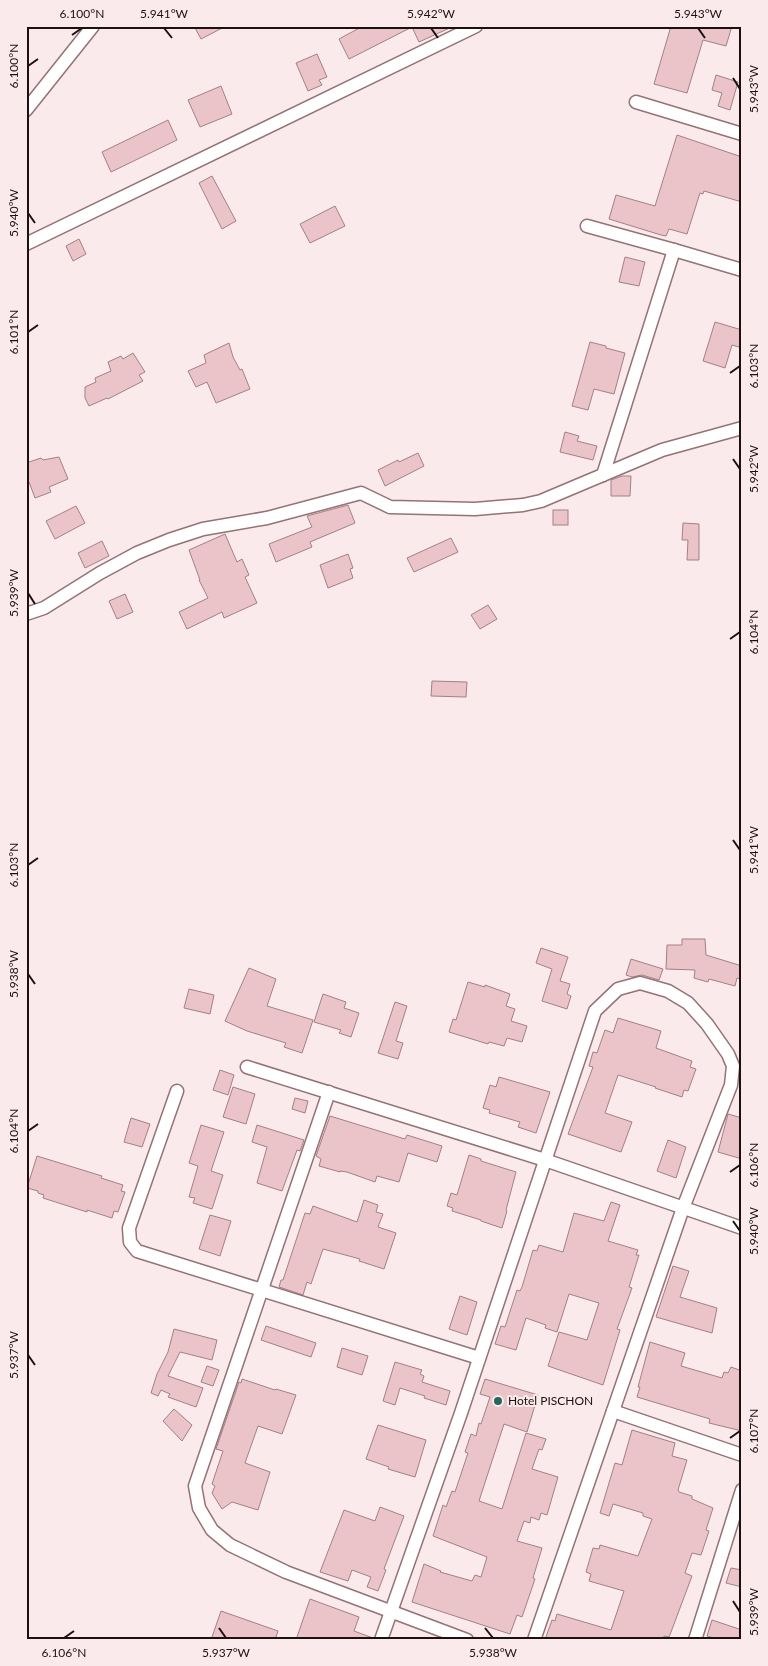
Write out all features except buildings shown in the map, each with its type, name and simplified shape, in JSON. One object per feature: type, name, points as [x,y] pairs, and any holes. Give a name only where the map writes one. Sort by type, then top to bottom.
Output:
[{"type":"street","points":[[26,110],[93,26]]},
{"type":"street","points":[[26,244],[476,26]]},
{"type":"street","points":[[636,102],[742,134]]},
{"type":"street","points":[[588,226],[742,270]]},
{"type":"street","points":[[603,475],[674,250]]},
{"type":"street","points":[[26,614],[44,608],[100,573],[137,554],[169,540],[203,529],[267,518],[361,493],[390,507],[475,509],[523,505],[541,501],[662,450],[742,428]]},
{"type":"street","points":[[381,1640],[479,1358],[595,1011],[618,989],[640,983],[668,991],[688,1003],[728,1054],[733,1066],[731,1085],[683,1208],[534,1640]]},
{"type":"street","points":[[247,1067],[545,1160],[742,1228]]},
{"type":"street","points":[[177,1090],[129,1228],[130,1242],[137,1251],[479,1358]]},
{"type":"street","points":[[329,1092],[195,1486],[199,1508],[212,1530],[230,1545],[286,1572],[467,1640]]},
{"type":"street","points":[[613,1411],[742,1455]]},
{"type":"street","points":[[695,1640],[742,1490]]},
{"type":"place","name":"Hotel PISCHON","points":[[498,1401]]}]
